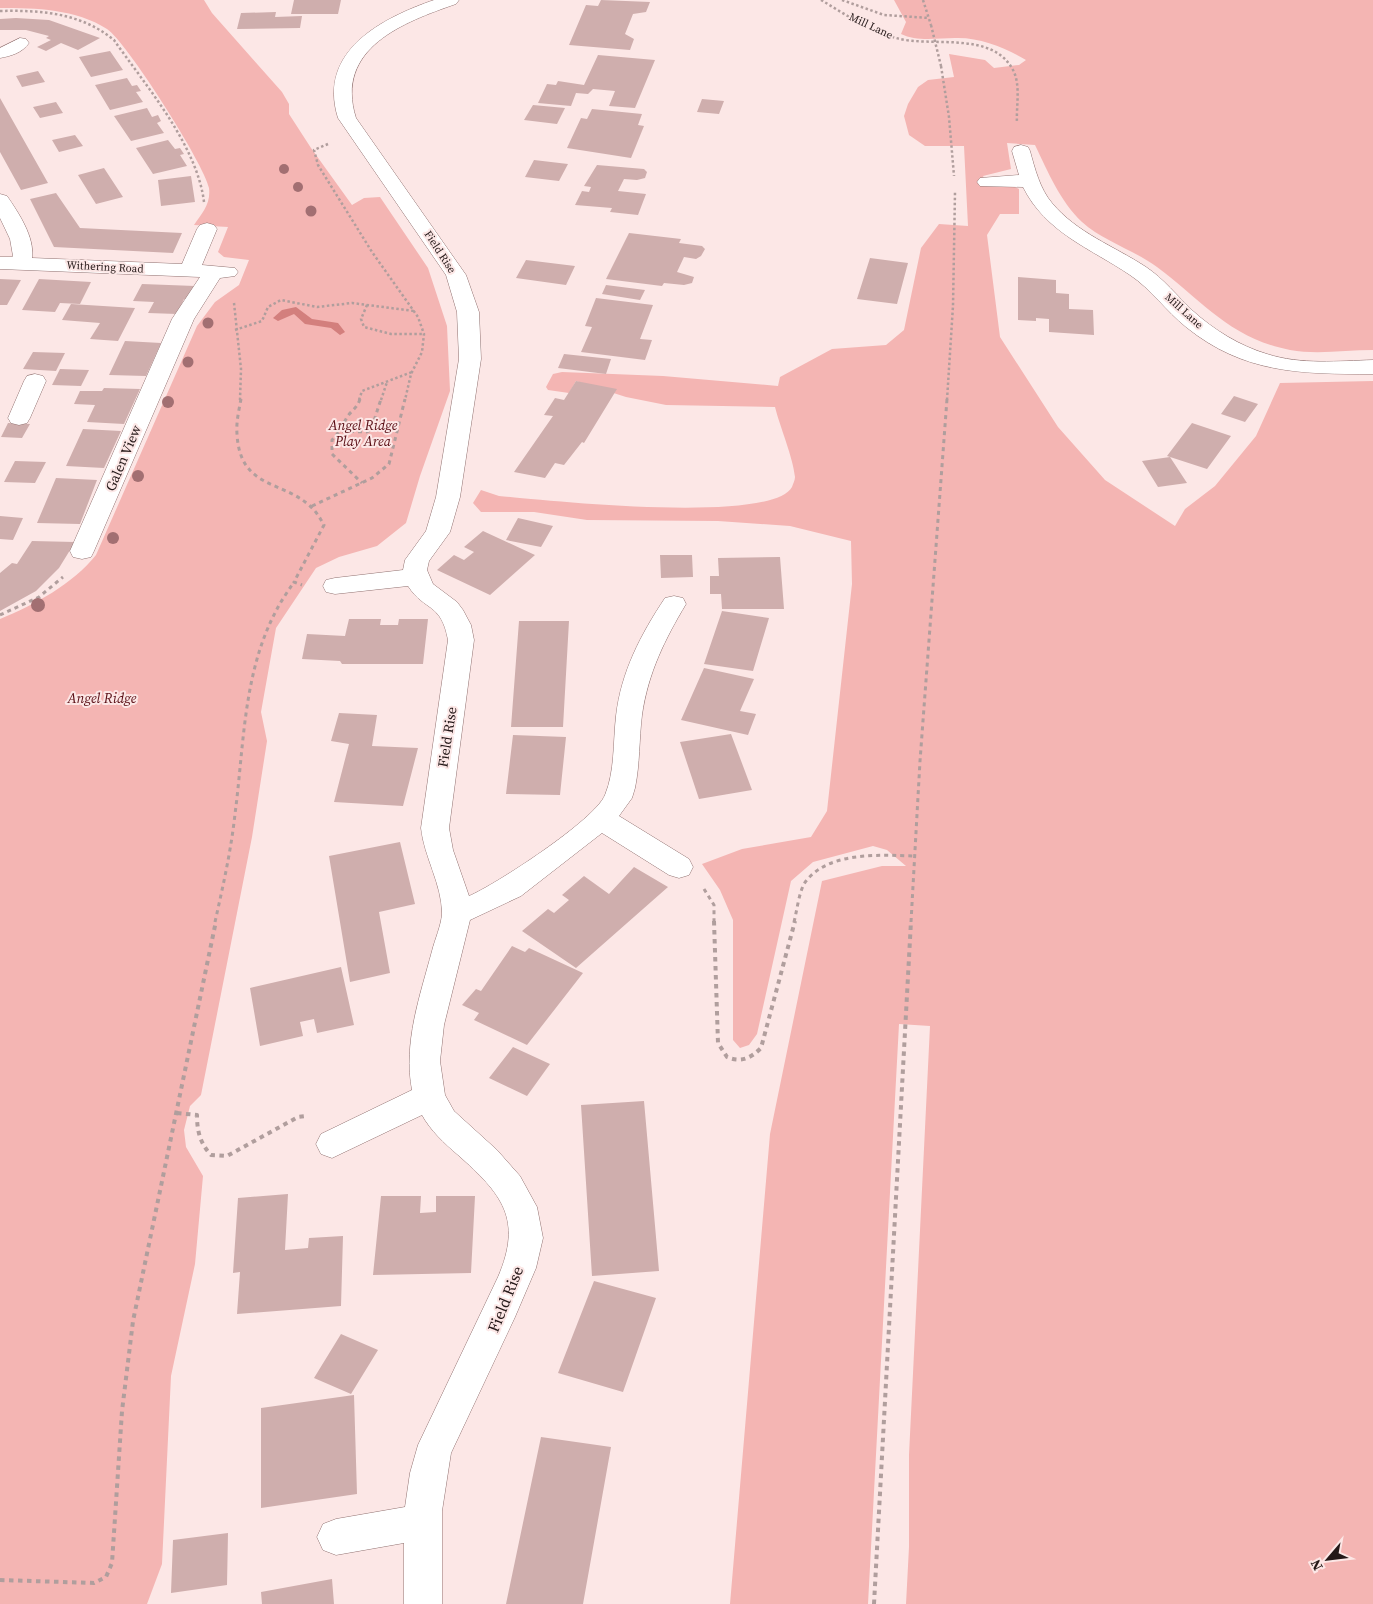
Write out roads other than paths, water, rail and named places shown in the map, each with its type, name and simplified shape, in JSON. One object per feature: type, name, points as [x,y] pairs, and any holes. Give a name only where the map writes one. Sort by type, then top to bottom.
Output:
[{"type":"street","name":"Field Rise","points":[[423,1602],[422,1522],[431,1461],[440,1435],[490,1337],[520,1263],[526,1230],[523,1215],[515,1196],[500,1175],[452,1131],[438,1113],[429,1097],[426,1082],[426,1045],[435,991],[456,913],[454,899],[436,842],[435,828],[461,640],[454,616],[448,608],[424,590],[416,577],[415,564],[438,532],[448,498],[470,359],[468,312],[456,275],[447,260],[360,137],[343,108],[344,84],[350,62],[368,40],[382,28],[402,18],[450,0]]},
{"type":"street","points":[[0,53],[8,51],[20,43]]},
{"type":"street","name":"Mill Lane","points":[[1021,151],[1030,181],[1045,207],[1062,224],[1087,242],[1139,272],[1210,334],[1260,359],[1287,364],[1328,367],[1373,367]]},
{"type":"street","points":[[987,182],[1030,181]]},
{"type":"street","points":[[0,200],[21,244],[24,256],[21,263]]},
{"type":"street","points":[[189,271],[207,229]]},
{"type":"street","name":"Withering Road","points":[[0,263],[221,272]]},
{"type":"street","name":"Galen View","points":[[82,551],[183,319],[221,272]]},
{"type":"street","points":[[14,412],[35,381]]},
{"type":"street","points":[[335,586],[416,577]]},
{"type":"street","points":[[456,913],[484,903],[513,887],[602,819],[615,804],[625,772],[629,715],[644,655],[661,623],[674,604]]},
{"type":"street","points":[[602,819],[679,867]]},
{"type":"street","points":[[332,1144],[429,1097]]},
{"type":"street","points":[[336,1536],[422,1522]]},
{"type":"waterway","points":[[278,318],[286,312],[296,310],[309,322],[334,325],[340,332]]},
{"type":"park label","name":"Angel Ridge Play Area","points":[[363,434]]},
{"type":"park label","name":"Angel Ridge","points":[[102,698]]}]
